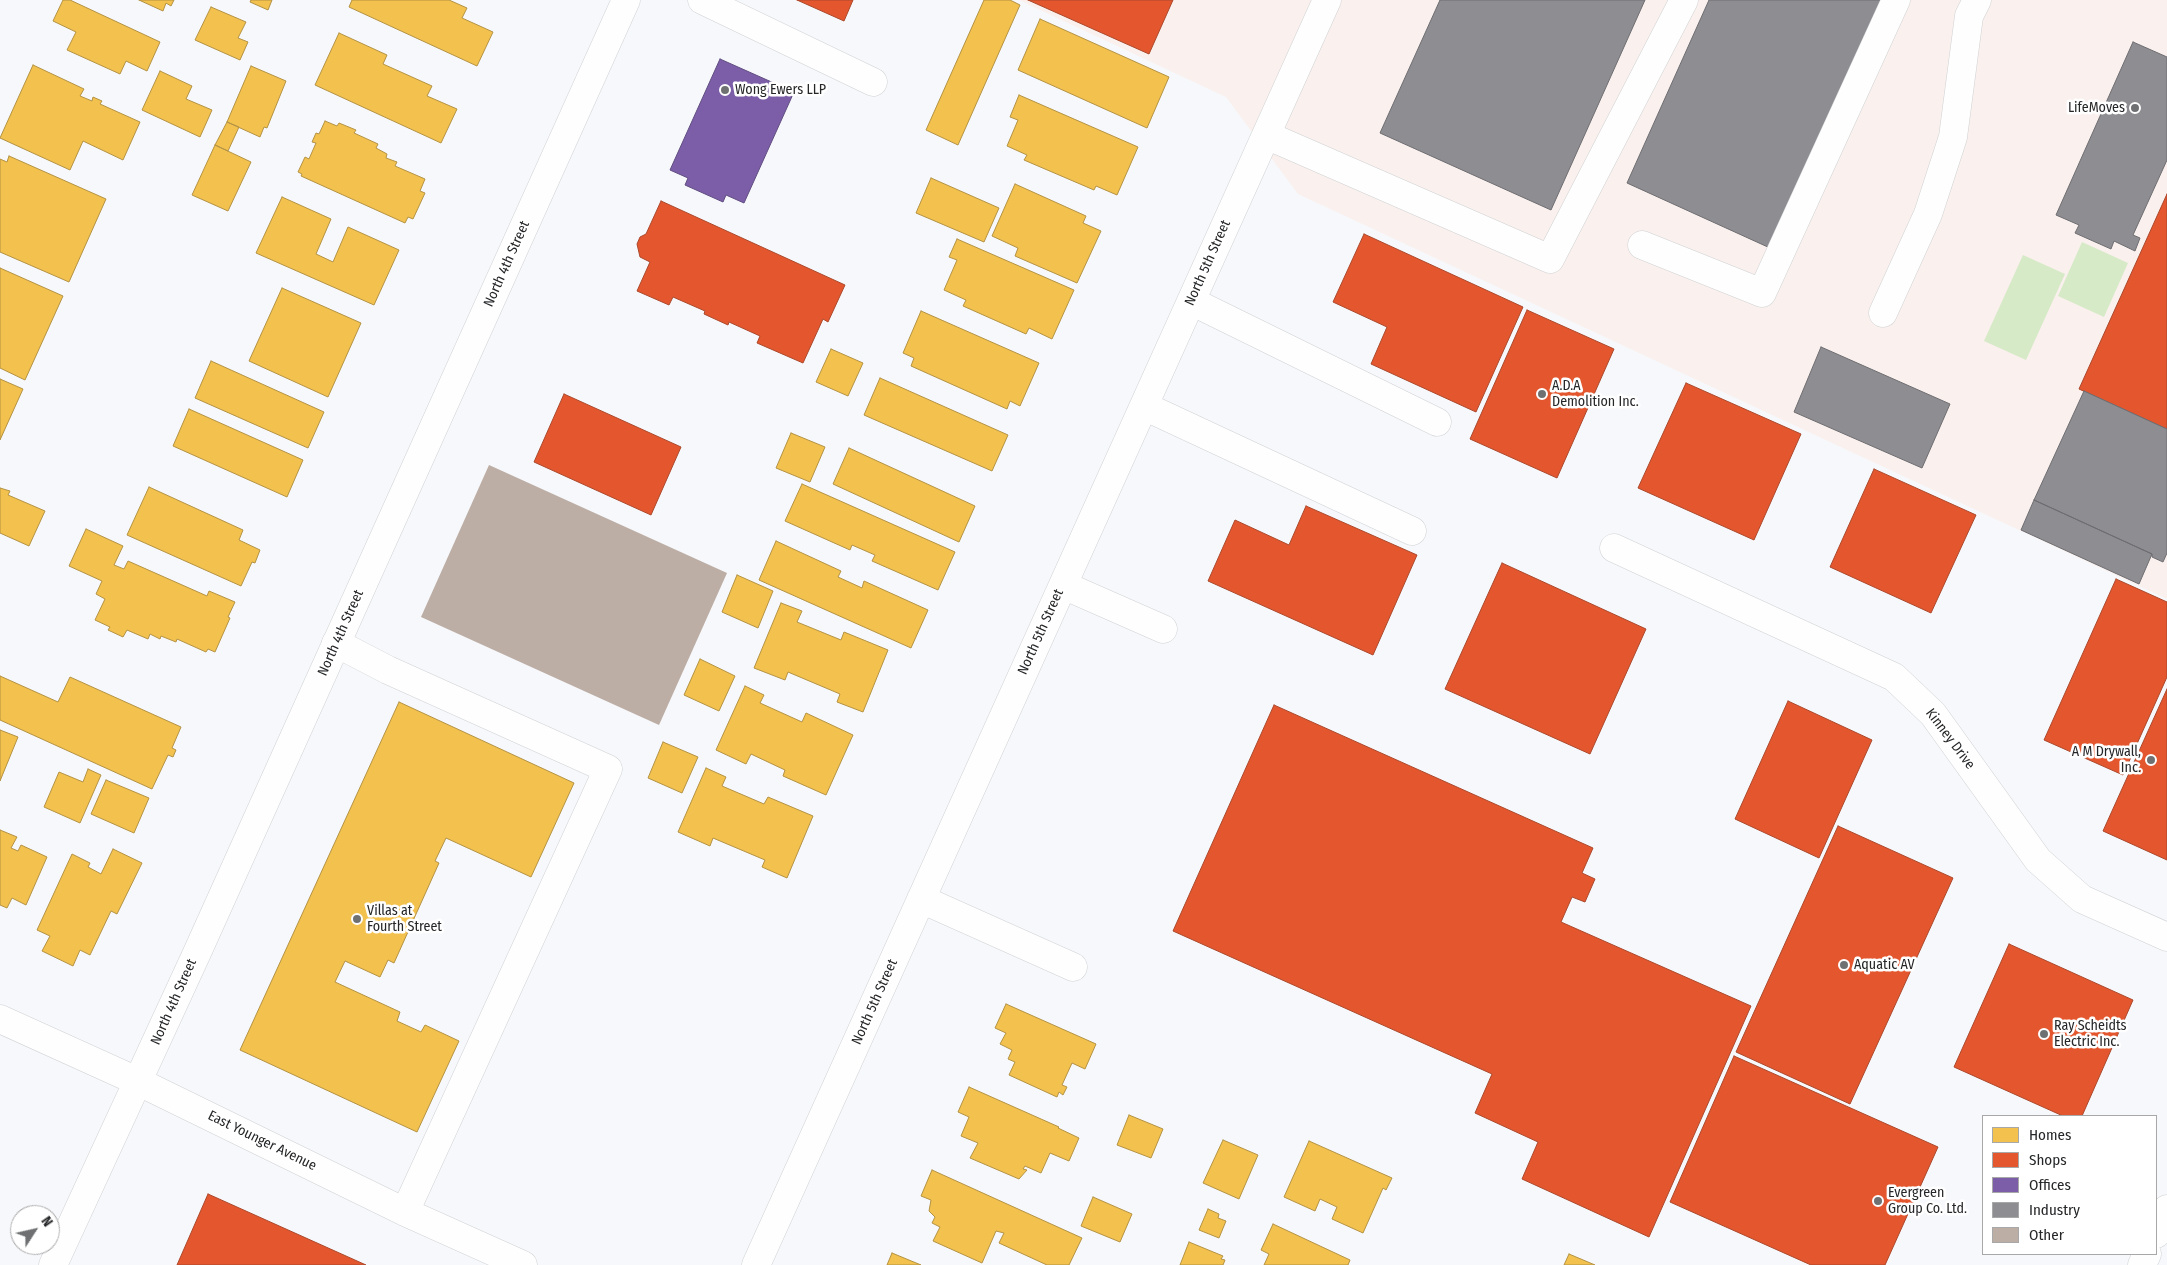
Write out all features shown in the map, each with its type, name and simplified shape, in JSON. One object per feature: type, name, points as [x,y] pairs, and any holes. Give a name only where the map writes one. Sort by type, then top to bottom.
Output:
[{"type":"street","name":"North 4th Street","points":[[53,1265],[626,0]]},
{"type":"street","points":[[702,0],[873,82]]},
{"type":"street","name":"North 5th Street","points":[[756,1265],[1327,0]]},
{"type":"street","points":[[1266,135],[1550,259],[1684,0]]},
{"type":"street","points":[[1642,245],[1762,293],[1896,0]]},
{"type":"street","points":[[1883,313],[1928,214],[1953,137],[1969,16],[1977,0]]},
{"type":"street","points":[[1191,301],[1437,422]]},
{"type":"street","points":[[1144,406],[1412,531]]},
{"type":"street","name":"Kinney Drive","points":[[1614,548],[1894,677],[1933,714],[2038,860],[2082,899],[2167,937]]},
{"type":"street","points":[[1063,585],[1163,629]]},
{"type":"street","points":[[336,643],[388,670],[608,769],[405,1212]]},
{"type":"street","points":[[921,899],[1073,967]]},
{"type":"street","name":"East Younger Avenue","points":[[0,1019],[137,1081],[405,1212],[523,1265]]},
{"type":"street","points":[[2157,1232],[2167,1209]]},
{"type":"shaded area","points":[[1019,0],[2167,0],[2167,599],[1298,194],[1226,97]]},
{"type":"green space","points":[[2082,242],[2128,263],[2104,317],[2058,296]]},
{"type":"green space","points":[[2023,255],[2065,274],[2026,360],[1984,341]]},
{"type":"building: Homes","points":[[63,0],[70,0],[160,42],[147,71],[126,61],[120,74],[67,50],[76,32],[53,21]]},
{"type":"building: Homes","points":[[139,0],[174,0],[171,6],[166,3],[163,11]]},
{"type":"building: Homes","points":[[251,0],[272,0],[268,10],[250,2]]},
{"type":"building: Homes","points":[[352,0],[449,0],[467,8],[462,18],[493,32],[477,66],[349,7]]},
{"type":"building: Homes","points":[[984,0],[1010,0],[1020,5],[958,145],[926,130]]},
{"type":"building: Homes","points":[[211,7],[246,22],[238,38],[248,42],[240,60],[195,40]]},
{"type":"building: Homes","points":[[1040,19],[1169,77],[1147,128],[1018,70]]},
{"type":"building: Homes","points":[[339,33],[387,55],[383,64],[432,86],[427,96],[457,109],[441,143],[315,85]]},
{"type":"building: Homes","points":[[33,65],[84,89],[80,96],[92,101],[93,97],[102,101],[100,104],[140,122],[123,160],[83,141],[70,170],[0,138]]},
{"type":"building: Homes","points":[[251,66],[286,81],[267,128],[264,127],[260,137],[227,122]]},
{"type":"building: Homes","points":[[160,71],[192,86],[186,99],[212,110],[200,137],[142,110]]},
{"type":"building: Homes","points":[[1019,95],[1138,147],[1117,195],[1096,186],[1094,190],[1024,160],[1027,155],[1007,146],[1018,120],[1010,117]]},
{"type":"building: Homes","points":[[325,121],[337,126],[339,123],[356,130],[354,133],[378,144],[376,148],[387,154],[386,158],[397,162],[395,166],[425,179],[420,191],[425,193],[413,219],[408,217],[405,223],[301,176],[302,174],[298,172],[305,157],[309,159],[316,143],[312,142],[316,133],[319,134]]},
{"type":"building: Homes","points":[[227,122],[239,127],[228,151],[215,145]]},
{"type":"building: Homes","points":[[215,145],[251,162],[228,211],[192,195]]},
{"type":"building: Homes","points":[[9,156],[106,199],[69,282],[0,252],[0,159],[7,162]]},
{"type":"building: Homes","points":[[931,178],[999,208],[984,242],[916,213]]},
{"type":"building: Homes","points":[[1015,184],[1086,216],[1083,223],[1101,231],[1077,283],[1015,256],[1018,248],[992,236]]},
{"type":"building: Homes","points":[[282,197],[331,219],[316,254],[333,262],[348,227],[399,250],[374,305],[256,253]]},
{"type":"building: Homes","points":[[957,239],[1074,290],[1052,339],[1029,328],[1026,334],[963,306],[966,300],[944,290],[957,260],[949,257]]},
{"type":"building: Homes","points":[[0,268],[63,296],[25,380],[0,368]]},
{"type":"building: Homes","points":[[282,288],[361,323],[328,397],[249,361]]},
{"type":"building: Homes","points":[[921,311],[1039,363],[1020,406],[1010,401],[1007,409],[911,366],[914,358],[903,353]]},
{"type":"building: Homes","points":[[831,349],[863,363],[848,396],[816,382]]},
{"type":"building: Homes","points":[[211,361],[324,412],[308,448],[195,398]]},
{"type":"building: Homes","points":[[880,378],[1008,435],[992,471],[864,415]]},
{"type":"building: Homes","points":[[0,379],[23,389],[0,440]]},
{"type":"building: Homes","points":[[189,409],[303,460],[287,497],[173,446]]},
{"type":"building: Homes","points":[[791,433],[825,447],[810,482],[776,468]]},
{"type":"building: Homes","points":[[849,448],[975,506],[959,542],[833,484]]},
{"type":"building: Homes","points":[[802,484],[955,552],[938,590],[872,561],[875,555],[852,545],[850,550],[785,521]]},
{"type":"building: Homes","points":[[149,487],[243,530],[239,540],[260,550],[255,563],[252,562],[241,586],[127,535]]},
{"type":"building: Homes","points":[[0,488],[10,491],[8,495],[45,511],[29,546],[0,533]]},
{"type":"building: Homes","points":[[86,529],[123,546],[114,565],[124,569],[128,561],[207,596],[209,591],[235,602],[215,652],[208,649],[206,652],[177,639],[176,642],[161,636],[160,639],[150,634],[148,639],[127,630],[123,637],[108,630],[110,627],[95,620],[105,599],[96,594],[102,581],[69,566]]},
{"type":"building: Homes","points":[[776,541],[841,571],[838,577],[862,588],[864,581],[928,610],[911,648],[759,580]]},
{"type":"building: Homes","points":[[737,575],[773,591],[758,628],[722,612]]},
{"type":"building: Homes","points":[[781,603],[802,611],[797,622],[841,640],[844,632],[888,650],[863,712],[837,702],[840,694],[788,672],[785,680],[754,668]]},
{"type":"building: Homes","points":[[700,659],[735,676],[719,711],[684,695]]},
{"type":"building: Homes","points":[[0,676],[58,702],[70,677],[181,727],[172,748],[176,750],[173,757],[168,755],[152,789],[0,720]]},
{"type":"building: Homes","points":[[745,686],[764,695],[760,703],[802,722],[806,713],[853,735],[826,795],[783,776],[785,770],[751,754],[746,764],[716,750]]},
{"type":"building: Homes","name":"Villas at Fourth Street","points":[[399,702],[574,783],[531,877],[446,838],[435,861],[439,863],[394,963],[388,960],[380,977],[345,961],[335,982],[400,1012],[397,1021],[421,1032],[425,1025],[459,1041],[417,1132],[240,1050]]},
{"type":"building: Homes","points":[[0,730],[18,737],[0,781]]},
{"type":"building: Homes","points":[[663,742],[698,757],[682,793],[648,778]]},
{"type":"building: Homes","points":[[706,768],[726,777],[722,786],[764,804],[768,797],[813,816],[787,878],[762,867],[765,860],[713,838],[710,846],[678,832]]},
{"type":"building: Homes","points":[[88,769],[101,775],[80,823],[44,807],[59,772],[83,782]]},
{"type":"building: Homes","points":[[106,780],[149,798],[134,833],[91,814]]},
{"type":"building: Homes","points":[[0,830],[17,837],[11,848],[18,851],[21,845],[47,857],[26,905],[12,898],[7,908],[0,905]]},
{"type":"building: Homes","points":[[113,849],[142,863],[117,914],[111,911],[90,955],[80,950],[73,966],[42,951],[50,936],[37,930],[72,854],[90,863],[88,867],[101,874]]},
{"type":"building: Homes","points":[[1006,1004],[1096,1044],[1085,1069],[1072,1063],[1062,1085],[1067,1087],[1063,1095],[1059,1092],[1057,1097],[1009,1075],[1015,1062],[1008,1059],[1012,1050],[1000,1044],[1006,1033],[995,1028]]},
{"type":"building: Homes","points":[[969,1087],[1059,1127],[1079,1138],[1069,1161],[1050,1153],[1041,1173],[1025,1166],[1023,1169],[1027,1170],[1019,1179],[970,1158],[978,1143],[961,1136],[969,1117],[958,1112]]},
{"type":"building: Homes","points":[[1129,1115],[1163,1129],[1151,1158],[1117,1145]]},
{"type":"building: Homes","points":[[1223,1140],[1258,1155],[1239,1199],[1203,1183]]},
{"type":"building: Homes","points":[[1309,1141],[1392,1178],[1386,1190],[1383,1188],[1363,1233],[1332,1219],[1337,1207],[1320,1199],[1315,1211],[1284,1197]]},
{"type":"building: Homes","points":[[932,1170],[1082,1238],[1069,1265],[1047,1265],[999,1243],[1004,1233],[996,1231],[982,1263],[933,1241],[940,1227],[932,1223],[935,1217],[929,1211],[931,1200],[921,1196]]},
{"type":"building: Homes","points":[[1093,1197],[1132,1214],[1120,1242],[1081,1226]]},
{"type":"building: Homes","points":[[1208,1209],[1219,1214],[1218,1218],[1226,1221],[1219,1238],[1199,1230]]},
{"type":"building: Homes","points":[[1273,1224],[1350,1260],[1348,1265],[1264,1265],[1269,1254],[1261,1250]]},
{"type":"building: Homes","points":[[1189,1242],[1223,1256],[1221,1259],[1225,1260],[1223,1265],[1180,1265]]},
{"type":"building: Homes","points":[[892,1253],[921,1265],[887,1265]]},
{"type":"building: Homes","points":[[1569,1254],[1595,1265],[1564,1265]]},
{"type":"building: Shops","points":[[797,0],[853,0],[844,21]]},
{"type":"building: Shops","points":[[1028,0],[1173,0],[1149,54]]},
{"type":"building: Shops","points":[[2167,194],[2167,429],[2079,389]]},
{"type":"building: Shops","points":[[661,201],[845,285],[828,322],[823,319],[803,363],[757,343],[760,336],[729,322],[728,325],[704,314],[705,311],[673,297],[669,305],[637,291],[650,262],[640,257],[637,244],[640,237],[646,234]]},
{"type":"building: Shops","points":[[1364,234],[1523,307],[1476,412],[1371,364],[1387,327],[1333,302]]},
{"type":"building: Shops","name":"A.D.A Demolition Inc.","points":[[1527,310],[1614,349],[1557,478],[1470,439]]},
{"type":"building: Shops","points":[[1686,383],[1801,434],[1754,540],[1638,488]]},
{"type":"building: Shops","points":[[564,394],[681,447],[651,515],[534,462]]},
{"type":"building: Shops","points":[[1874,469],[1976,515],[1931,613],[1830,567]]},
{"type":"building: Shops","points":[[1306,506],[1417,555],[1373,655],[1208,581],[1235,520],[1289,545]]},
{"type":"building: Shops","points":[[1502,563],[1646,629],[1590,754],[1445,689]]},
{"type":"building: Shops","points":[[2116,579],[2167,602],[2167,677],[2123,775],[2044,740]]},
{"type":"building: Shops","name":"A M Drywall, Inc.","points":[[2167,689],[2167,860],[2103,831]]},
{"type":"building: Shops","points":[[1788,701],[1872,740],[1819,858],[1735,819]]},
{"type":"building: Shops","points":[[1274,705],[1593,848],[1582,873],[1595,879],[1585,902],[1572,897],[1561,922],[1751,1006],[1649,1237],[1522,1179],[1538,1142],[1475,1113],[1492,1074],[1173,931]]},
{"type":"building: Shops","name":"Aquatic AV","points":[[1838,826],[1953,878],[1850,1104],[1736,1052]]},
{"type":"building: Shops","name":"Ray Scheidts Electric Inc.","points":[[2009,944],[2133,1000],[2082,1115],[2061,1115],[1954,1067]]},
{"type":"building: Shops","points":[[1734,1056],[1938,1147],[1885,1265],[1811,1265],[1670,1202]]},
{"type":"building: Shops","points":[[208,1194],[366,1265],[177,1265]]},
{"type":"building: Offices","points":[[720,59],[794,92],[744,203],[726,195],[723,202],[685,185],[688,178],[670,170]]},
{"type":"building: Industry","points":[[1440,0],[1645,0],[1551,210],[1380,133]]},
{"type":"building: Industry","points":[[1709,0],[1882,0],[1770,248],[1627,183]]},
{"type":"building: Industry","name":"LifeMoves","points":[[2133,42],[2167,57],[2167,160],[2133,235],[2140,238],[2135,251],[2114,241],[2111,249],[2075,233],[2079,225],[2056,215]]},
{"type":"building: Industry","points":[[1821,347],[1950,404],[1922,468],[1794,412]]},
{"type":"building: Industry","points":[[2084,391],[2167,429],[2167,553],[2163,562],[2152,557],[2152,554],[2034,500]]},
{"type":"building: Industry","points":[[2034,500],[2152,554],[2139,584],[2021,530]]},
{"type":"building: Other","points":[[489,465],[727,573],[659,725],[421,617]]},
{"type":"place","name":"Wong Ewers LLP","points":[[725,90]]},
{"type":"place","name":"LifeMoves","points":[[2135,108]]},
{"type":"place","name":"A.D.A Demolition Inc.","points":[[1542,394]]},
{"type":"place","name":"A M Drywall, Inc.","points":[[2151,760]]},
{"type":"place","name":"Villas at Fourth Street","points":[[357,919]]},
{"type":"place","name":"Aquatic AV","points":[[1844,965]]},
{"type":"place","name":"Ray Scheidts Electric Inc.","points":[[2044,1034]]},
{"type":"place","name":"Evergreen Group Co. Ltd.","points":[[1878,1201]]}]
